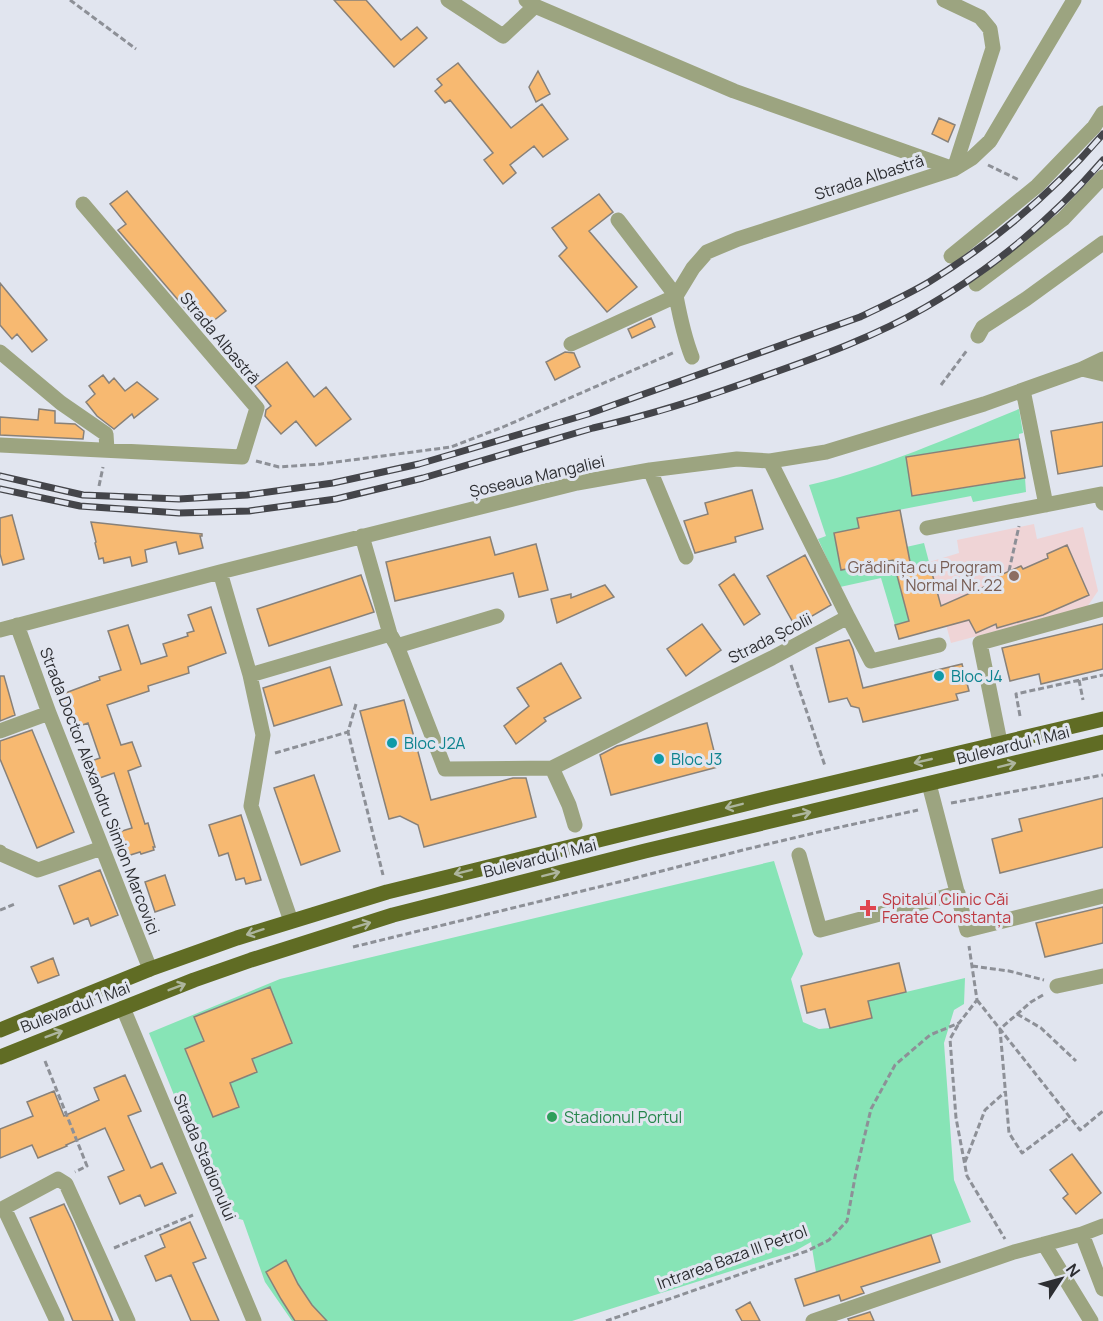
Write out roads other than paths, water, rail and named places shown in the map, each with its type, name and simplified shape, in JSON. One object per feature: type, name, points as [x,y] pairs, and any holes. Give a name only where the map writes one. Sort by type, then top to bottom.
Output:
[{"type":"main road","name":"Bulevardul 1 Mai","points":[[0,1030],[150,969],[291,921],[387,892],[1000,742],[1103,719]]},
{"type":"main road","name":"Bulevardul 1 Mai","points":[[0,1057],[251,960],[393,915],[645,850],[1103,742]]},
{"type":"street","points":[[448,0],[503,36],[530,3],[734,91],[954,169],[993,48],[990,29],[980,17],[944,0]]},
{"type":"street","name":"Strada Albastră","points":[[676,296],[693,268],[707,252],[738,239],[954,169],[972,158],[990,141],[1074,0]]},
{"type":"street","points":[[951,256],[1035,188],[1094,127],[1103,113]]},
{"type":"street","points":[[976,284],[1063,219],[1103,177]]},
{"type":"street","name":"Strada Albastră","points":[[83,204],[257,408],[242,457],[107,450]]},
{"type":"street","points":[[618,220],[676,296],[690,352]]},
{"type":"street","points":[[978,336],[983,327],[1103,243]]},
{"type":"street","points":[[571,344],[676,296]]},
{"type":"street","points":[[0,352],[61,403],[106,434],[107,450],[0,445]]},
{"type":"street","name":"Șoseaua Mangaliei","points":[[0,630],[220,572],[577,483],[650,470],[737,459],[770,461],[826,452],[1023,390],[1103,359]]},
{"type":"street","points":[[1082,369],[1103,374]]},
{"type":"street","points":[[1023,390],[1046,505]]},
{"type":"street","points":[[770,461],[871,661],[939,645]]},
{"type":"street","points":[[650,470],[686,557]]},
{"type":"street","points":[[927,528],[1101,494],[1103,503]]},
{"type":"street","points":[[362,536],[394,640]]},
{"type":"street","points":[[220,572],[263,735],[250,806],[291,921]]},
{"type":"street","points":[[1000,742],[980,643],[1103,609]]},
{"type":"street","points":[[249,675],[497,616]]},
{"type":"street","name":"Strada Școlii","points":[[394,640],[445,769],[552,768],[786,651],[848,617]]},
{"type":"street","name":"Strada Doctor Alexandru Simion Marcovici","points":[[17,625],[49,713],[150,969]]},
{"type":"street","points":[[0,730],[49,713]]},
{"type":"street","points":[[552,768],[569,805],[575,825]]},
{"type":"street","points":[[929,784],[967,930],[1103,896]]},
{"type":"street","points":[[0,852],[38,870],[102,848]]},
{"type":"street","points":[[800,855],[820,930],[958,893]]},
{"type":"street","points":[[1057,986],[1103,976]]},
{"type":"street","name":"Strada Stadionului","points":[[123,1008],[254,1321]]},
{"type":"street","points":[[57,1321],[2,1209],[58,1179],[66,1184],[128,1321]]},
{"type":"street","points":[[813,1321],[1013,1252],[1082,1234],[1103,1226]]},
{"type":"street","points":[[1082,1234],[1103,1289]]},
{"type":"street","points":[[1044,1244],[1091,1321]]},
{"type":"railway","points":[[0,476],[83,495],[179,499],[247,495],[333,483],[419,464],[588,414],[860,317],[929,282],[977,250],[1022,215],[1064,176],[1103,134]]},
{"type":"railway","points":[[0,489],[80,506],[179,513],[249,511],[336,499],[423,478],[659,411],[828,353],[888,327],[926,307],[974,276],[1020,241],[1064,202],[1103,160]]},
{"type":"place","name":"Grădinița cu Program Normal Nr. 22","points":[[1014,576]]},
{"type":"place","name":"Bloc J4","points":[[939,676]]},
{"type":"place","name":"Bloc J2A","points":[[392,743]]},
{"type":"place","name":"Bloc J3","points":[[659,759]]},
{"type":"place","name":"Spitalul Clinic Căi Ferate Constanța","points":[[868,908]]},
{"type":"place","name":"Stadionul Portul","points":[[552,1117]]}]
